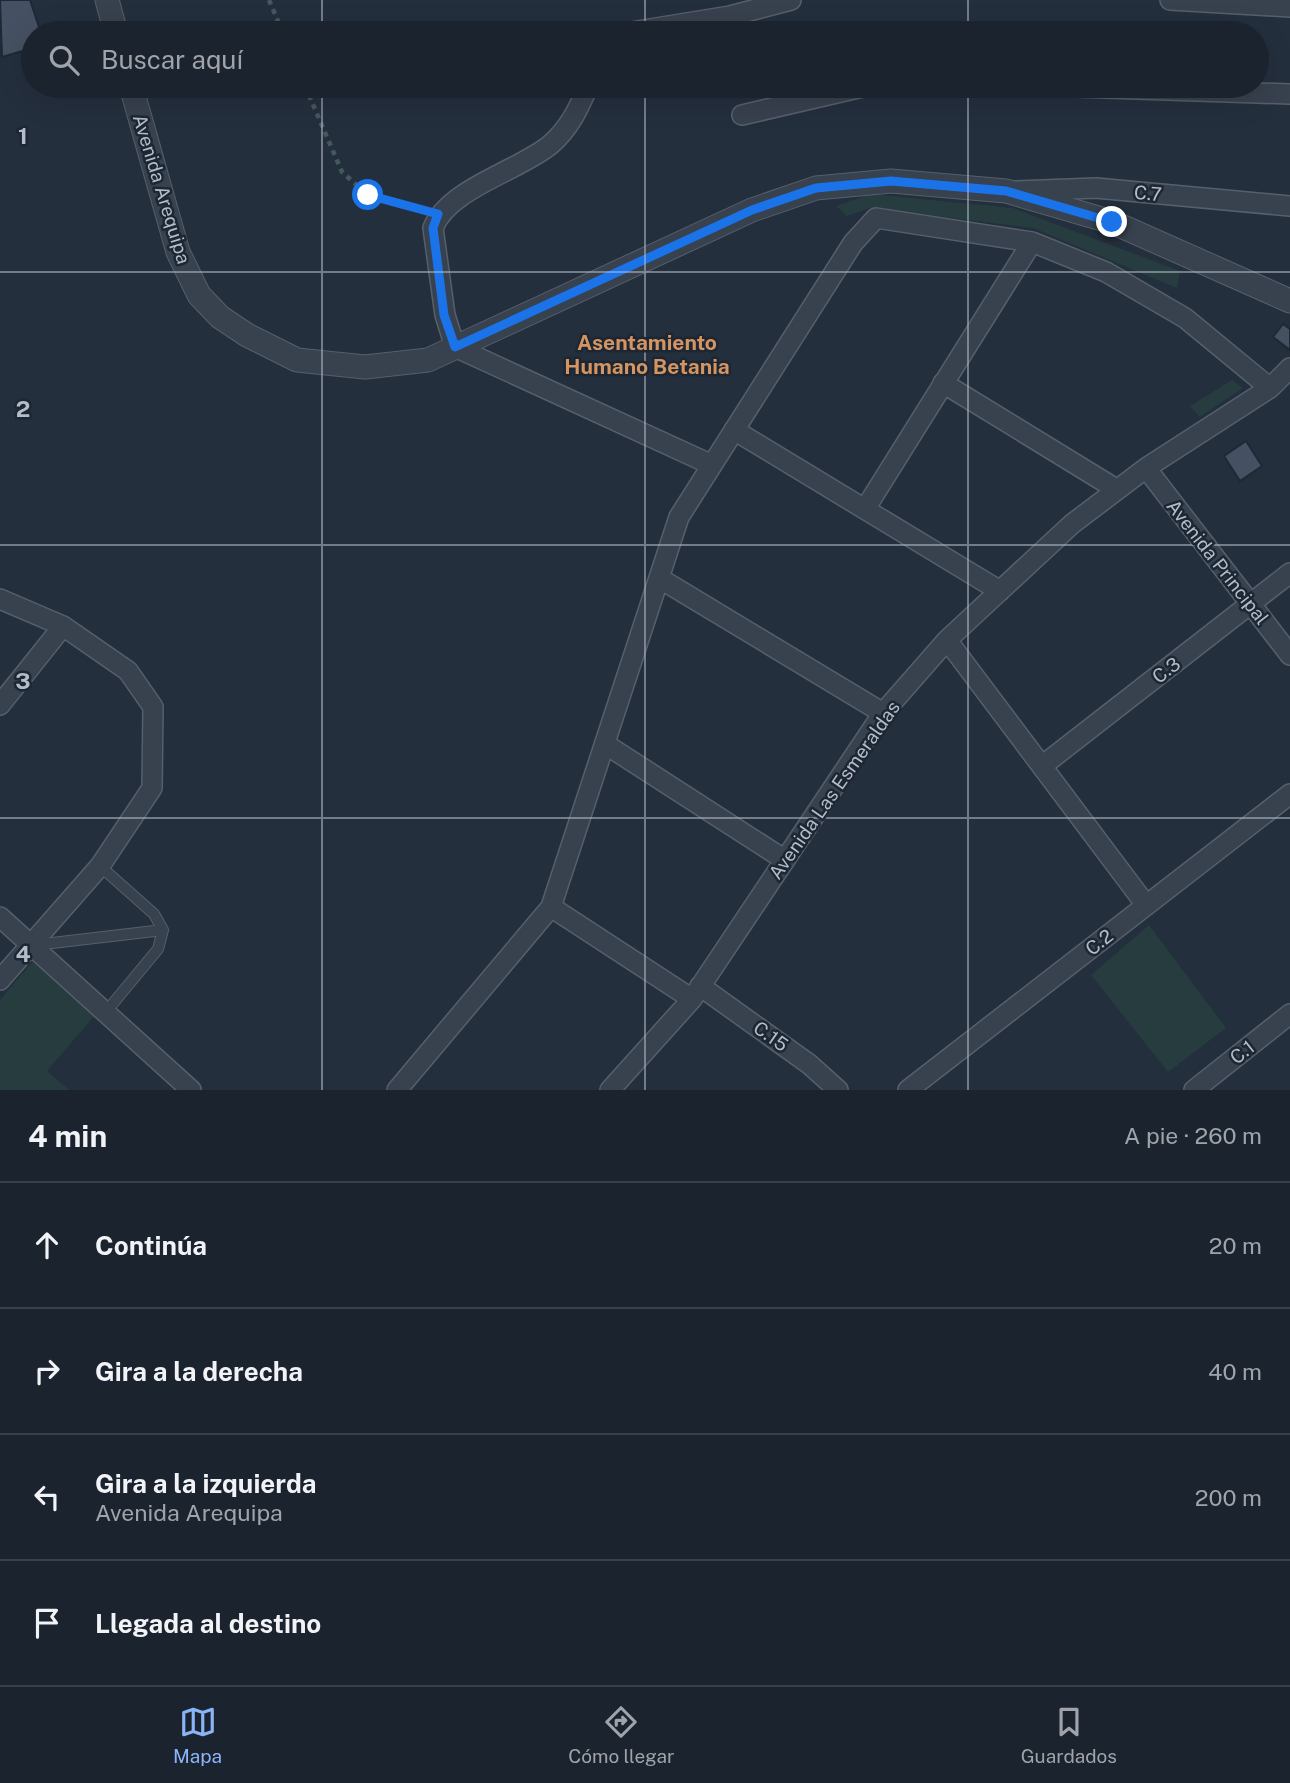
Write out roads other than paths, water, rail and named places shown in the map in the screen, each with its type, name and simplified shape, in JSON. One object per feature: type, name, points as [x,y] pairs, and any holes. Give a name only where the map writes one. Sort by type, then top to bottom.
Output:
[{"type":"street","points":[[107,0],[113,21]]},
{"type":"street","points":[[699,21],[790,0]]},
{"type":"street","points":[[1170,0],[1290,7]]},
{"type":"street","points":[[1269,93],[1290,94]]},
{"type":"street","name":"Avenida Arequipa","points":[[134,98],[178,252],[199,295],[220,317],[247,335],[297,359],[329,365],[365,367],[428,360],[752,210],[816,188],[891,181],[1006,191],[1112,222],[1290,301]]},
{"type":"street","points":[[582,98],[572,120],[550,145],[464,195],[438,214],[433,228],[444,315],[455,347],[712,465]]},
{"type":"street","points":[[742,115],[815,98]]},
{"type":"street","name":"C.7","points":[[1006,191],[1096,188],[1290,206]]},
{"type":"street","points":[[397,1090],[551,907],[679,517],[853,243],[876,218],[1032,242],[1106,272],[1185,318],[1270,388]]},
{"type":"street","points":[[865,509],[1032,242]]},
{"type":"street","name":"Avenida Las Esmeraldas","points":[[610,1090],[696,993],[883,713],[947,640],[1072,524],[1116,489],[1270,388],[1290,368]]},
{"type":"street","points":[[943,383],[1116,489]]},
{"type":"street","points":[[734,429],[1000,591]]},
{"type":"street","name":"Avenida Principal","points":[[1146,468],[1290,655]]},
{"type":"street","name":"C.3","points":[[1042,766],[1290,573]]},
{"type":"street","points":[[659,578],[883,713]]},
{"type":"street","points":[[0,599],[63,626],[128,671],[153,707],[152,788],[100,866],[0,980]]},
{"type":"street","points":[[0,705],[63,626]]},
{"type":"street","points":[[947,640],[1146,905]]},
{"type":"street","points":[[605,744],[785,860]]},
{"type":"street","name":"C.2","points":[[908,1090],[1290,794]]},
{"type":"street","name":"C.15","points":[[551,907],[809,1064],[838,1090]]},
{"type":"street","points":[[0,917],[105,1013],[179,1086]]},
{"type":"street","name":"C.1","points":[[1194,1090],[1290,1014]]},
{"type":"lane","points":[[100,866],[154,914],[163,930],[159,949],[105,1013]]},
{"type":"lane","points":[[30,945],[163,930]]},
{"type":"district","name":"Asentamiento Humano Betania","points":[[647,355]]}]
